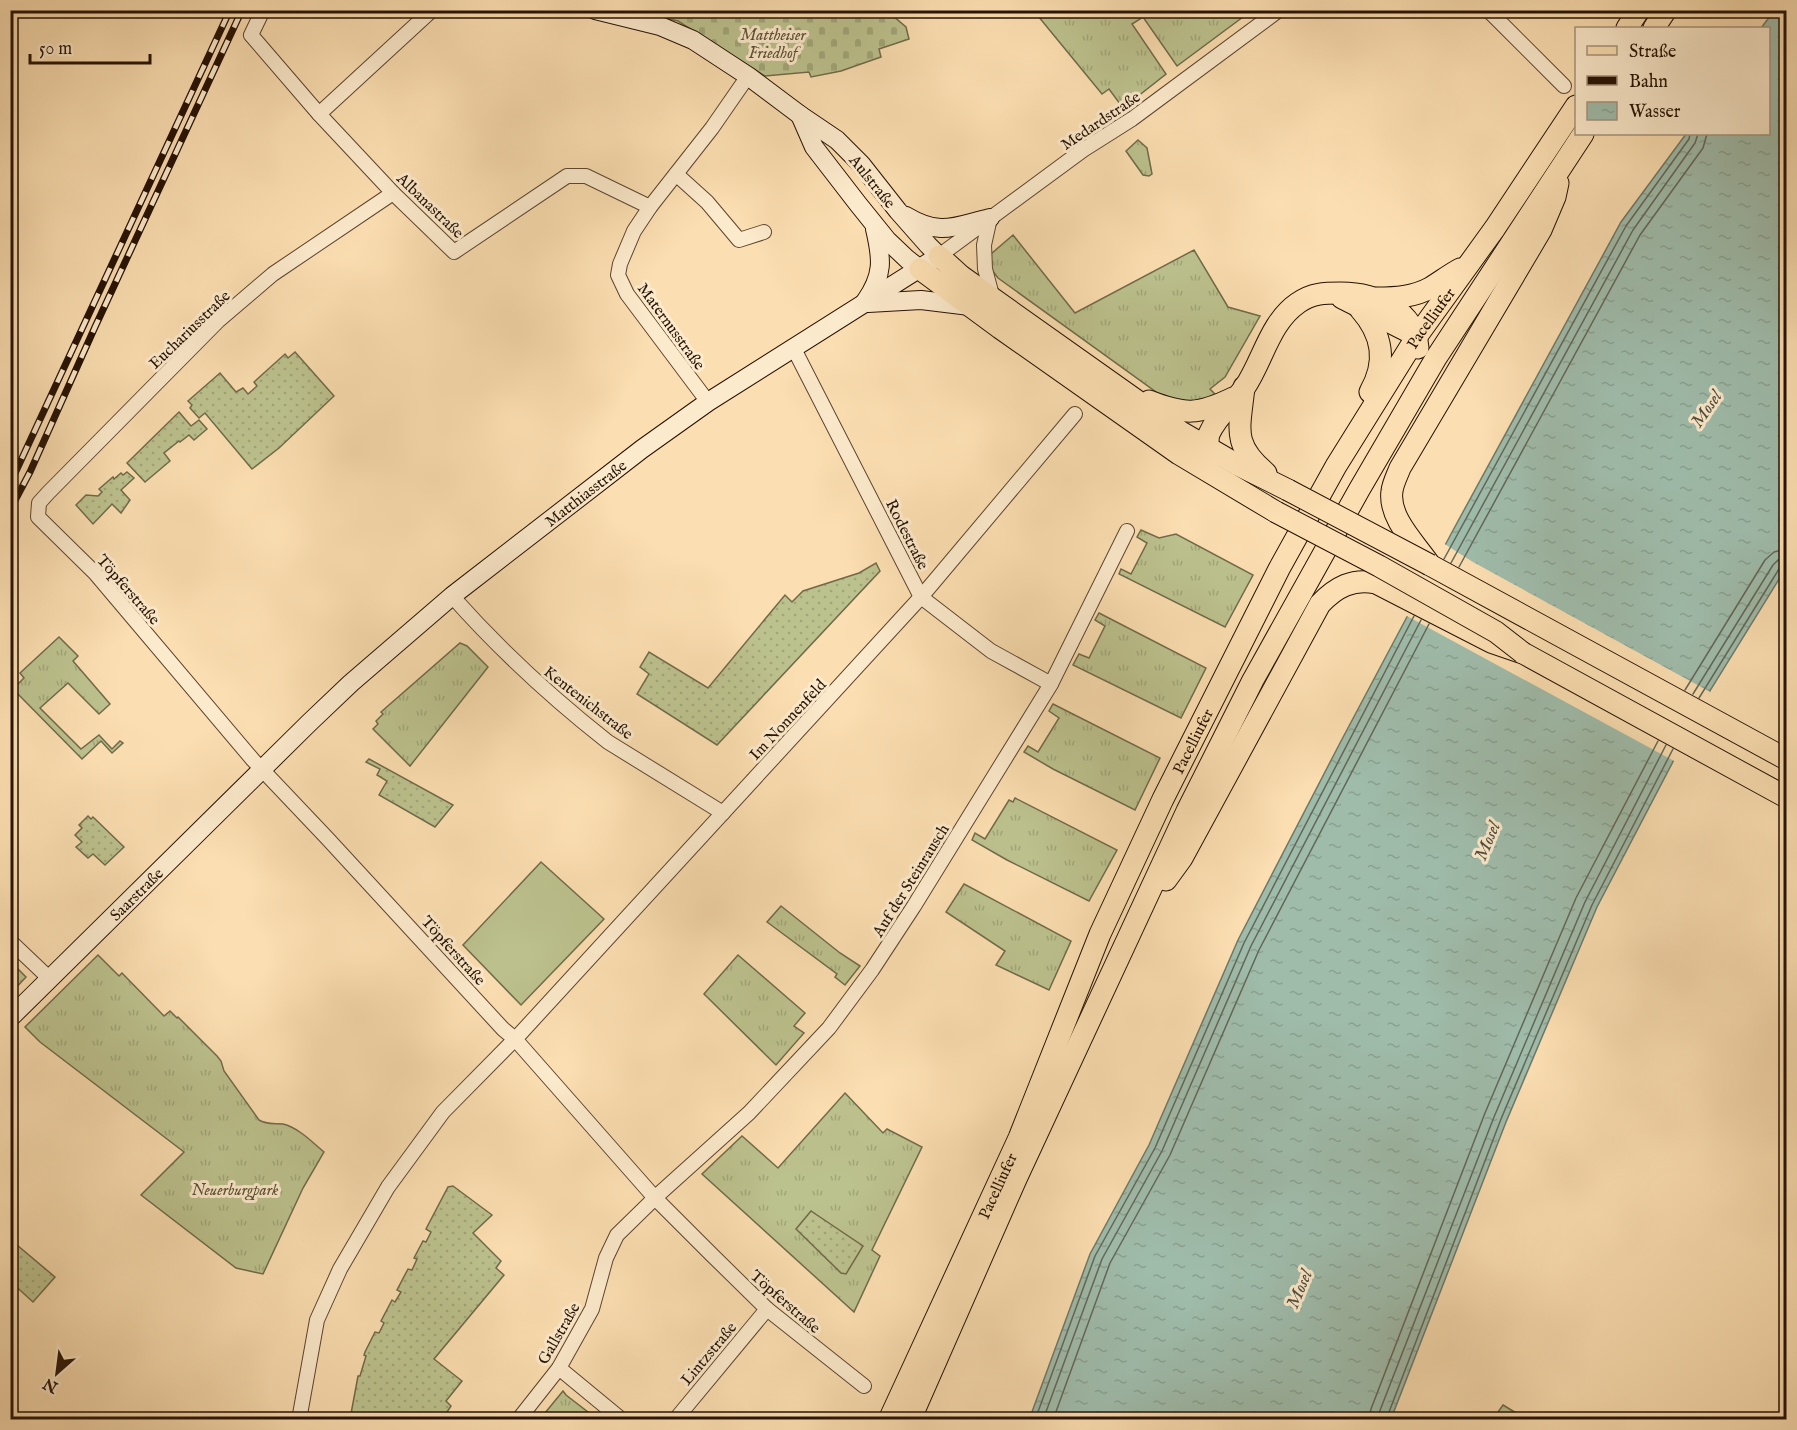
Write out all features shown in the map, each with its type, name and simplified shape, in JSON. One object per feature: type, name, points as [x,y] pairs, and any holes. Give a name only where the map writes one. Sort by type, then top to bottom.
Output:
[{"type":"main road","name":"Aulstraße","points":[[595,10],[660,26],[693,40],[748,76],[837,140],[861,164],[898,211],[939,256]]},
{"type":"main road","points":[[1629,27],[1639,10]]},
{"type":"main road","points":[[1655,27],[1666,10]]},
{"type":"main road","name":"Pacelliufer","points":[[890,1419],[1019,1138],[1100,934],[1163,799],[1279,569],[1335,466],[1417,336],[1543,158],[1575,108]]},
{"type":"main road","name":"Aulstraße","points":[[800,115],[814,147],[874,224],[900,253],[920,269]]},
{"type":"main road","name":"Pacelliufer","points":[[910,1419],[1016,1179],[1187,811],[1253,680],[1359,490],[1454,328],[1582,135]]},
{"type":"main road","points":[[1430,565],[1400,526],[1392,496],[1394,484],[1400,468],[1541,230],[1555,197],[1560,168]]},
{"type":"main road","points":[[898,211],[920,224],[939,229],[956,228],[990,218]]},
{"type":"main road","points":[[864,303],[881,266],[874,224]]},
{"type":"main road","points":[[939,256],[961,276],[993,299],[1181,432],[1209,449],[1430,565],[1786,759]]},
{"type":"main road","name":"Matthiasstraße","points":[[262,769],[351,683],[452,596],[609,474],[708,402],[939,256]]},
{"type":"main road","points":[[1367,302],[1418,293],[1468,265]]},
{"type":"main road","points":[[920,269],[1179,454],[1220,479],[1496,632],[1523,652],[1786,797]]},
{"type":"main road","points":[[1220,479],[1208,463],[1209,436],[1212,429],[1240,399],[1266,345],[1285,314],[1306,298],[1322,293],[1365,294],[1379,340],[1380,353],[1379,372],[1366,398],[1360,426]]},
{"type":"main road","points":[[864,303],[921,300],[970,306]]},
{"type":"main road","points":[[1367,302],[1394,308],[1407,318],[1417,336],[1421,383]]},
{"type":"main road","points":[[1417,336],[1454,328]]},
{"type":"main road","points":[[1123,391],[1168,408],[1187,411],[1210,408],[1240,399]]},
{"type":"main road","points":[[1240,399],[1240,436],[1246,453],[1258,466],[1288,490]]},
{"type":"main road","points":[[1179,454],[1187,455],[1209,449]]},
{"type":"main road","points":[[1142,911],[1182,858],[1320,604],[1337,588],[1361,581],[1376,583],[1491,642],[1523,652]]},
{"type":"main road","name":"Saarstraße","points":[[10,1018],[262,769]]},
{"type":"street","name":"Albanastraße","points":[[263,10],[251,35],[319,114],[393,193],[454,252],[567,176],[586,176],[650,207]]},
{"type":"street","points":[[319,114],[432,10]]},
{"type":"street","name":"Medardstraße","points":[[939,256],[1083,150],[1132,119],[1279,10]]},
{"type":"street","points":[[1488,10],[1564,86]]},
{"type":"street","name":"Maternusstraße","points":[[708,402],[627,294],[618,275],[620,264],[634,231],[712,128],[748,76]]},
{"type":"street","points":[[676,174],[707,202],[739,240],[764,232]]},
{"type":"street","name":"Euchariusstraße","points":[[38,517],[39,503],[48,493],[218,321],[273,274],[393,193]]},
{"type":"street","points":[[990,218],[984,245],[985,268],[993,299]]},
{"type":"street","name":"Rodestraße","points":[[794,348],[921,597],[991,651],[1050,684]]},
{"type":"street","name":"Im Nonnenfeld","points":[[298,1419],[317,1320],[340,1269],[388,1187],[443,1112],[515,1039],[921,597],[1075,414]]},
{"type":"street","name":"Töpferstraße","points":[[38,517],[95,573],[262,769],[515,1039],[655,1198],[767,1309],[864,1386]]},
{"type":"street","name":"Auf der Steinrausch","points":[[655,1198],[749,1113],[829,1028],[872,970],[914,906],[1050,684],[1127,531]]},
{"type":"street","name":"Kentenichstraße","points":[[452,596],[532,678],[592,730],[723,813]]},
{"type":"street","points":[[10,941],[50,979]]},
{"type":"street","name":"Gallstraße","points":[[518,1419],[559,1368],[592,1309],[606,1258],[617,1234],[655,1198]]},
{"type":"street","name":"Lintzstraße","points":[[675,1419],[767,1309]]},
{"type":"street","points":[[559,1368],[622,1419]]},
{"type":"green space","name":"Mattheiser Friedhof","points":[[634,11],[893,11],[892,15],[906,27],[909,39],[879,49],[881,57],[841,71],[811,77],[809,72],[765,76],[678,21]]},
{"type":"green space","points":[[1042,11],[1251,11],[1177,66],[1143,17],[1132,24],[1166,74],[1123,108],[1109,89],[1102,94],[1038,16]]},
{"type":"green space","points":[[1138,140],[1147,148],[1152,174],[1149,176],[1143,175],[1126,151]]},
{"type":"green space","points":[[1013,235],[1075,313],[1194,250],[1228,307],[1260,316],[1225,377],[1210,389],[1215,394],[1194,402],[1175,400],[1159,394],[998,278],[989,266],[991,254]]},
{"type":"green space","points":[[295,352],[334,396],[279,448],[252,469],[205,413],[199,418],[190,408],[192,405],[188,401],[220,373],[236,392],[243,388],[248,394],[257,386],[254,382],[285,354],[288,358]]},
{"type":"green space","points":[[179,412],[191,426],[199,420],[207,429],[194,440],[189,435],[164,453],[170,461],[145,482],[127,463]]},
{"type":"green space","points":[[127,472],[134,478],[121,490],[130,500],[121,513],[112,504],[93,524],[76,505],[86,495],[98,496],[102,492],[99,489],[113,477],[114,479],[121,473],[123,475]]},
{"type":"green space","points":[[1141,530],[1159,538],[1176,534],[1253,575],[1225,627],[1119,574],[1121,569],[1131,574],[1147,543],[1137,537]]},
{"type":"green space","points":[[876,563],[880,571],[717,745],[637,694],[649,674],[640,667],[649,652],[708,688],[785,595],[792,602],[803,591],[859,573]]},
{"type":"green space","points":[[1099,613],[1206,668],[1181,718],[1073,665],[1079,654],[1089,658],[1105,626],[1095,620]]},
{"type":"green space","points":[[59,637],[78,656],[73,661],[110,704],[99,714],[68,683],[40,708],[81,749],[99,735],[112,749],[120,741],[123,743],[112,753],[101,741],[82,759],[13,689],[24,678],[20,673]]},
{"type":"green space","points":[[460,643],[467,646],[488,667],[410,766],[373,729],[378,724],[376,721],[383,714],[381,712]]},
{"type":"green space","points":[[1053,704],[1160,758],[1135,810],[1024,752],[1028,746],[1038,752],[1059,718],[1049,711]]},
{"type":"green space","points":[[369,759],[453,805],[435,827],[379,795],[387,781],[377,775],[380,769],[366,762]]},
{"type":"green space","points":[[1015,798],[1117,850],[1089,901],[972,840],[975,833],[985,839],[1009,800],[1013,802]]},
{"type":"green space","points":[[88,816],[91,819],[93,817],[124,847],[105,865],[93,854],[88,858],[76,847],[82,842],[75,835],[82,828],[79,825]]},
{"type":"green space","points":[[541,862],[604,919],[521,1005],[463,945]]},
{"type":"green space","points":[[964,884],[1071,941],[1049,990],[996,965],[1005,951],[946,912]]},
{"type":"green space","points":[[781,906],[860,966],[845,985],[835,977],[837,974],[767,922]]},
{"type":"green space","name":"Neuerburgpark","points":[[98,955],[119,976],[122,973],[164,1016],[170,1011],[178,1017],[217,1056],[224,1071],[259,1120],[283,1124],[294,1129],[324,1152],[303,1188],[263,1274],[236,1268],[141,1195],[184,1152],[40,1042],[25,1027]]},
{"type":"green space","points":[[738,955],[805,1013],[794,1026],[804,1033],[776,1065],[704,994]]},
{"type":"green space","points":[[11,962],[26,977],[10,993]]},
{"type":"green space","points":[[845,1093],[883,1133],[887,1129],[922,1147],[872,1250],[880,1256],[854,1312],[702,1174],[742,1136],[778,1168]],"holes":[[[811,1211],[828,1224],[846,1273]]]},
{"type":"green space","points":[[453,1186],[492,1215],[473,1233],[501,1261],[496,1268],[504,1275],[434,1359],[462,1381],[446,1401],[451,1406],[443,1418],[445,1419],[350,1419],[358,1376],[360,1376],[366,1356],[365,1352],[375,1332],[379,1333],[384,1323],[381,1321],[392,1300],[395,1302],[401,1292],[397,1290],[408,1269],[412,1270],[417,1259],[414,1258],[431,1232],[426,1229],[448,1187]]},
{"type":"green space","points":[[811,1211],[863,1246],[846,1274],[841,1273],[796,1229]]},
{"type":"green space","points":[[11,1240],[55,1277],[33,1302],[11,1282]]},
{"type":"green space","points":[[563,1391],[566,1395],[597,1419],[540,1419]]},
{"type":"green space","points":[[1503,1405],[1526,1419],[1493,1419]]},
{"type":"water","name":"Mosel","points":[[1774,11],[1786,11],[1786,568],[1711,689],[1597,907],[1506,1122],[1391,1419],[1029,1420],[1090,1254],[1149,1145],[1238,940],[1451,534],[1621,222],[1685,135],[1770,135],[1770,27],[1762,27]]},
{"type":"pier","points":[[1443,543],[1473,562],[1712,693],[1676,762],[1405,615]]},
{"type":"railway","points":[[10,484],[230,10]]},
{"type":"railway","points":[[10,510],[30,472],[242,10]]}]
